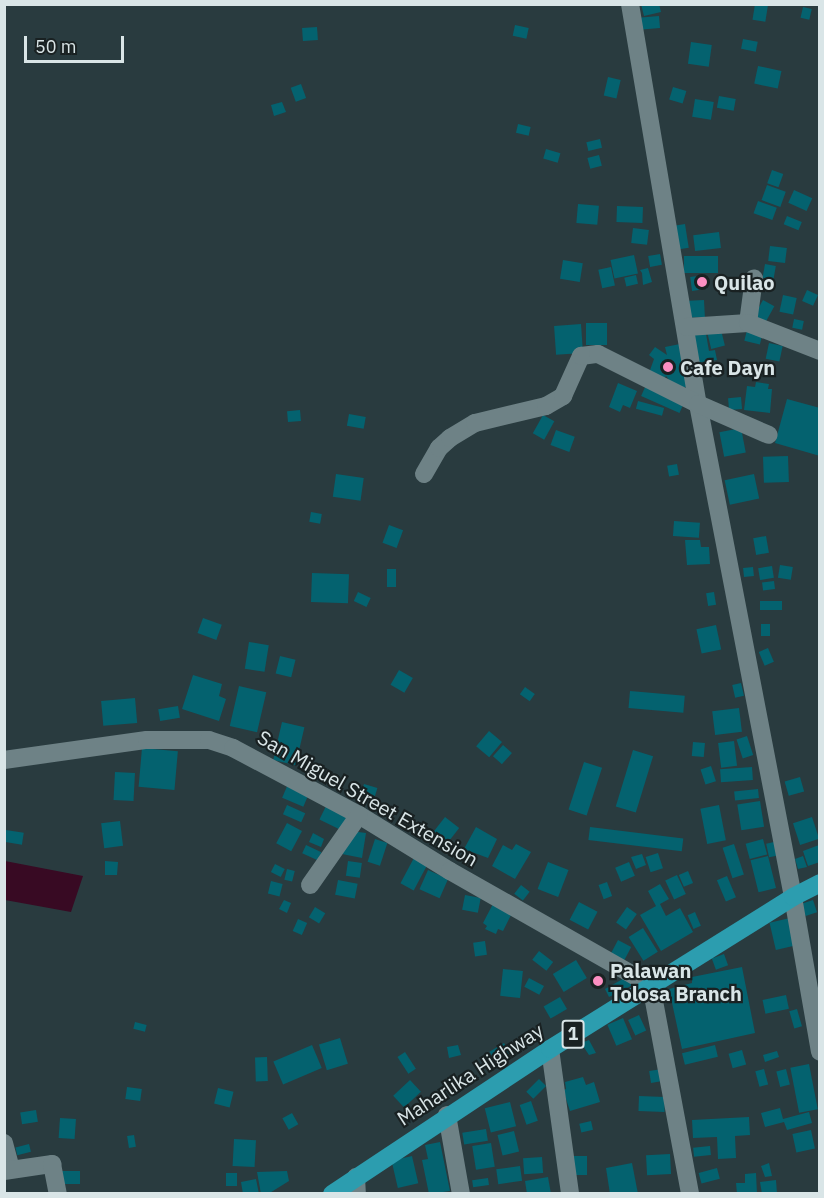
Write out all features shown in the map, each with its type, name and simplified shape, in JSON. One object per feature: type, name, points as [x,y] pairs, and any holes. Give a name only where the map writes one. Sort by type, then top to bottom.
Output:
[{"type":"highway","name":"Maharlika Highway","points":[[332,1194],[357,1186],[447,1115],[651,985],[819,883]]},
{"type":"street","points":[[630,4],[699,404],[793,897],[812,962],[819,1052]]},
{"type":"street","points":[[748,323],[754,278]]},
{"type":"street","points":[[687,327],[748,323],[819,351]]},
{"type":"street","points":[[424,474],[439,448],[450,438],[475,423],[546,406],[563,396],[581,356],[598,354],[699,404],[769,435]]},
{"type":"street","name":"San Miguel Street Extension","points":[[4,760],[147,740],[209,740],[233,748],[359,815],[450,871],[651,985]]},
{"type":"street","points":[[310,885],[359,815]]},
{"type":"street","points":[[651,985],[690,1194]]},
{"type":"street","points":[[550,1049],[570,1194]]},
{"type":"street","points":[[447,1115],[461,1194]]},
{"type":"street","points":[[4,1143],[8,1170],[52,1164],[58,1194]]},
{"type":"shaded area","points":[[5,861],[83,876],[71,912],[5,900]]},
{"type":"building","points":[[641,4],[659,4],[661,12],[644,16]]},
{"type":"building","points":[[755,4],[768,6],[765,22],[752,20]]},
{"type":"building","points":[[803,7],[812,9],[809,20],[801,18]]},
{"type":"building","points":[[659,16],[660,28],[642,30],[641,18]]},
{"type":"building","points":[[515,25],[529,28],[526,39],[513,36]]},
{"type":"building","points":[[317,27],[318,40],[303,41],[302,28]]},
{"type":"building","points":[[743,39],[758,42],[756,52],[741,49]]},
{"type":"building","points":[[691,42],[712,45],[709,67],[688,64]]},
{"type":"building","points":[[758,66],[781,71],[778,89],[754,84]]},
{"type":"building","points":[[608,77],[621,80],[616,98],[604,96]]},
{"type":"building","points":[[301,84],[306,98],[296,102],[291,88]]},
{"type":"building","points":[[673,87],[686,91],[683,104],[669,99]]},
{"type":"building","points":[[719,96],[736,99],[734,111],[717,108]]},
{"type":"building","points":[[695,99],[714,102],[711,120],[692,117]]},
{"type":"building","points":[[282,102],[286,112],[274,116],[271,105]]},
{"type":"building","points":[[518,124],[531,127],[529,136],[516,133]]},
{"type":"building","points":[[600,139],[602,148],[588,151],[586,142]]},
{"type":"building","points":[[546,149],[560,153],[558,163],[543,159]]},
{"type":"building","points":[[599,155],[602,166],[590,169],[587,158]]},
{"type":"building","points":[[772,170],[783,174],[778,187],[767,183]]},
{"type":"building","points":[[767,185],[786,192],[780,207],[762,200]]},
{"type":"building","points":[[794,190],[812,198],[807,211],[788,203]]},
{"type":"building","points":[[758,201],[777,208],[772,220],[754,213]]},
{"type":"building","points":[[578,204],[599,206],[597,225],[576,223]]},
{"type":"building","points":[[617,206],[643,207],[642,223],[616,222]]},
{"type":"building","points":[[787,216],[802,222],[798,230],[784,224]]},
{"type":"building","points":[[685,224],[689,248],[678,249],[674,226]]},
{"type":"building","points":[[633,228],[649,230],[647,245],[631,243]]},
{"type":"building","points":[[719,232],[721,248],[695,251],[693,235]]},
{"type":"building","points":[[770,246],[787,248],[785,263],[768,261]]},
{"type":"building","points":[[660,254],[662,265],[650,267],[648,256]]},
{"type":"building","points":[[634,255],[638,274],[614,279],[611,260]]},
{"type":"building","points":[[684,256],[718,256],[718,273],[684,273]]},
{"type":"building","points":[[563,260],[583,263],[580,282],[560,279]]},
{"type":"building","points":[[765,264],[776,266],[773,280],[763,278]]},
{"type":"building","points":[[611,267],[615,286],[602,288],[598,270]]},
{"type":"building","points":[[648,268],[652,282],[643,285],[640,270]]},
{"type":"building","points":[[636,275],[638,284],[626,286],[624,278]]},
{"type":"building","points":[[705,275],[707,289],[692,291],[690,277]]},
{"type":"building","points":[[807,290],[818,295],[813,306],[802,301]]},
{"type":"building","points":[[783,295],[797,298],[793,315],[779,312]]},
{"type":"building","points":[[704,300],[705,317],[690,318],[689,301]]},
{"type":"building","points":[[763,300],[774,306],[765,324],[753,317]]},
{"type":"building","points":[[794,319],[804,321],[802,330],[792,328]]},
{"type":"building","points":[[586,323],[607,323],[607,345],[586,345]]},
{"type":"building","points":[[581,324],[583,353],[556,355],[554,326]]},
{"type":"building","points":[[705,328],[709,351],[715,350],[717,360],[698,363],[691,330]]},
{"type":"building","points":[[721,330],[725,346],[711,349],[707,333]]},
{"type":"building","points":[[747,330],[763,334],[760,345],[744,341]]},
{"type":"building","points":[[769,343],[783,346],[779,362],[766,359]]},
{"type":"building","name":"Cafe Dayn","points":[[680,344],[688,387],[676,388],[666,376],[662,382],[649,373],[654,359],[649,355],[655,347],[667,355],[665,347]]},
{"type":"building","points":[[756,382],[769,384],[768,389],[772,389],[770,413],[744,410],[747,386],[755,387]]},
{"type":"building","points":[[618,383],[637,391],[630,408],[623,405],[620,412],[609,407]]},
{"type":"building","points":[[646,385],[684,402],[679,413],[641,396]]},
{"type":"building","points":[[741,397],[742,409],[729,410],[728,398]]},
{"type":"building","points":[[787,399],[820,408],[820,456],[775,443]]},
{"type":"building","points":[[638,401],[664,408],[662,416],[636,409]]},
{"type":"building","points":[[300,410],[301,421],[288,422],[287,411]]},
{"type":"building","points":[[349,414],[366,417],[364,429],[347,426]]},
{"type":"building","points":[[543,415],[554,421],[544,440],[533,433]]},
{"type":"building","points":[[741,428],[746,453],[724,457],[719,432]]},
{"type":"building","points":[[556,430],[575,437],[569,452],[551,445]]},
{"type":"building","points":[[788,456],[789,482],[764,483],[763,457]]},
{"type":"building","points":[[677,464],[679,475],[669,477],[667,466]]},
{"type":"building","points":[[336,474],[364,478],[361,501],[333,497]]},
{"type":"building","points":[[754,474],[759,498],[730,505],[725,480]]},
{"type":"building","points":[[311,512],[322,514],[320,524],[309,522]]},
{"type":"building","points":[[674,521],[700,523],[699,538],[673,536]]},
{"type":"building","points":[[389,525],[403,530],[397,548],[383,543]]},
{"type":"building","points":[[766,536],[769,553],[756,555],[753,538]]},
{"type":"building","points":[[685,540],[700,540],[701,547],[709,547],[710,564],[687,565]]},
{"type":"building","points":[[780,565],[793,567],[791,580],[778,578]]},
{"type":"building","points":[[772,566],[774,578],[760,580],[758,568]]},
{"type":"building","points":[[753,567],[754,576],[744,577],[743,568]]},
{"type":"building","points":[[387,569],[396,569],[396,587],[387,587]]},
{"type":"building","points":[[312,573],[349,574],[348,603],[311,602]]},
{"type":"building","points":[[774,581],[775,589],[763,590],[762,582]]},
{"type":"building","points":[[358,592],[371,598],[366,607],[354,601]]},
{"type":"building","points":[[714,592],[716,605],[708,606],[706,593]]},
{"type":"building","points":[[760,601],[782,601],[782,610],[760,610]]},
{"type":"building","points":[[203,618],[222,625],[216,640],[198,633]]},
{"type":"building","points":[[761,624],[770,624],[770,636],[761,636]]},
{"type":"building","points":[[716,625],[721,649],[702,654],[696,629]]},
{"type":"building","points":[[249,642],[269,645],[265,672],[245,669]]},
{"type":"building","points":[[768,648],[774,662],[765,666],[759,652]]},
{"type":"building","points":[[280,656],[296,660],[291,677],[276,673]]},
{"type":"building","points":[[399,670],[413,678],[404,693],[390,685]]},
{"type":"building","points":[[193,675],[222,684],[219,696],[226,699],[219,721],[182,709]]},
{"type":"building","points":[[741,683],[744,696],[735,698],[732,685]]},
{"type":"building","points":[[239,686],[266,692],[257,732],[230,726]]},
{"type":"building","points":[[525,687],[535,694],[530,701],[520,694]]},
{"type":"building","points":[[630,691],[685,696],[683,713],[629,708]]},
{"type":"building","points":[[135,698],[137,723],[103,726],[101,701]]},
{"type":"building","points":[[178,706],[180,718],[160,721],[158,709]]},
{"type":"building","points":[[739,708],[742,732],[715,735],[712,711]]},
{"type":"building","points":[[282,722],[304,727],[296,765],[273,760]]},
{"type":"building","points":[[489,731],[502,742],[489,757],[476,746]]},
{"type":"building","points":[[747,736],[753,755],[743,758],[737,739]]},
{"type":"building","points":[[734,741],[737,766],[721,768],[718,743]]},
{"type":"building","points":[[693,742],[705,743],[704,757],[692,756]]},
{"type":"building","points":[[503,745],[512,753],[502,764],[493,756]]},
{"type":"building","points":[[142,748],[178,751],[174,790],[139,787]]},
{"type":"building","points":[[633,750],[653,756],[636,813],[616,806]]},
{"type":"building","points":[[584,762],[602,768],[587,815],[569,810]]},
{"type":"building","points":[[711,766],[716,781],[705,785],[701,769]]},
{"type":"building","points":[[752,767],[753,780],[721,782],[720,769]]},
{"type":"building","points":[[115,772],[135,773],[134,801],[114,800]]},
{"type":"building","points":[[800,777],[804,791],[789,796],[785,781]]},
{"type":"building","points":[[288,784],[309,793],[303,807],[282,798]]},
{"type":"building","points":[[364,784],[377,788],[375,797],[361,793]]},
{"type":"building","points":[[758,789],[759,798],[735,800],[734,792]]},
{"type":"building","points":[[760,801],[764,827],[741,830],[737,805]]},
{"type":"building","points":[[287,805],[305,813],[301,822],[283,814]]},
{"type":"building","points":[[719,805],[726,840],[707,844],[700,809]]},
{"type":"building","points":[[326,806],[348,817],[342,830],[319,819]]},
{"type":"building","points":[[445,817],[459,828],[448,842],[434,831]]},
{"type":"building","points":[[812,817],[819,839],[800,845],[793,823]]},
{"type":"building","points":[[120,821],[123,846],[104,848],[101,823]]},
{"type":"building","points":[[287,823],[302,831],[291,851],[276,843]]},
{"type":"building","points":[[476,827],[497,839],[488,858],[464,849]]},
{"type":"building","points":[[590,827],[683,838],[682,851],[588,840]]},
{"type":"building","points":[[6,830],[24,833],[22,845],[4,842]]},
{"type":"building","points":[[351,831],[366,833],[362,858],[342,854]]},
{"type":"building","points":[[313,833],[324,839],[321,847],[309,842]]},
{"type":"building","points":[[375,839],[387,843],[380,866],[368,862]]},
{"type":"building","points":[[763,839],[767,854],[750,859],[746,844]]},
{"type":"building","points":[[774,842],[777,856],[769,857],[766,844]]},
{"type":"building","points":[[516,844],[531,852],[515,879],[492,866],[503,845],[512,850]]},
{"type":"building","points":[[734,844],[744,874],[732,878],[723,848]]},
{"type":"building","points":[[306,845],[321,852],[318,860],[302,853]]},
{"type":"building","points":[[819,845],[820,862],[808,866],[803,851]]},
{"type":"building","points":[[658,853],[663,868],[651,872],[646,857]]},
{"type":"building","points":[[642,854],[646,865],[636,869],[631,857]]},
{"type":"building","points":[[415,856],[428,863],[414,890],[400,883]]},
{"type":"building","points":[[768,856],[776,888],[759,892],[751,860]]},
{"type":"building","points":[[803,856],[807,867],[798,869],[795,859]]},
{"type":"building","points":[[105,861],[118,862],[117,875],[105,875]]},
{"type":"building","points":[[348,861],[362,863],[360,878],[346,876]]},
{"type":"building","points":[[548,862],[569,870],[558,897],[538,889]]},
{"type":"building","points":[[629,862],[635,876],[621,882],[615,868]]},
{"type":"building","points":[[275,864],[285,869],[281,877],[271,872]]},
{"type":"building","points":[[287,869],[295,871],[292,882],[284,880]]},
{"type":"building","points":[[428,870],[448,879],[440,898],[419,889]]},
{"type":"building","points":[[688,871],[693,883],[684,887],[679,875]]},
{"type":"building","points":[[677,875],[686,894],[674,900],[665,880]]},
{"type":"building","points":[[727,876],[736,897],[726,901],[717,880]]},
{"type":"building","points":[[338,880],[358,884],[355,899],[335,895]]},
{"type":"building","points":[[271,881],[283,884],[279,897],[268,894]]},
{"type":"building","points":[[607,882],[612,896],[604,899],[599,885]]},
{"type":"building","points":[[660,884],[669,899],[660,904],[666,916],[680,908],[693,932],[661,951],[640,915],[656,906],[648,891]]},
{"type":"building","points":[[521,885],[530,892],[523,900],[514,894]]},
{"type":"building","points":[[465,895],[481,898],[478,913],[462,910]]},
{"type":"building","points":[[284,900],[291,903],[287,913],[279,909]]},
{"type":"building","points":[[495,900],[513,911],[503,931],[498,929],[496,934],[485,929],[487,926],[483,923]]},
{"type":"building","points":[[813,900],[817,912],[806,916],[802,904]]},
{"type":"building","points":[[579,902],[598,912],[588,930],[570,920]]},
{"type":"building","points":[[315,907],[325,913],[319,923],[309,917]]},
{"type":"building","points":[[627,907],[637,914],[626,929],[616,923]]},
{"type":"building","points":[[695,912],[701,926],[693,929],[688,915]]},
{"type":"building","points":[[790,918],[796,945],[776,950],[770,923]]},
{"type":"building","points":[[298,919],[307,923],[302,935],[293,931]]},
{"type":"building","points":[[643,928],[658,952],[643,961],[629,937]]},
{"type":"building","points":[[618,940],[631,947],[622,965],[609,958]]},
{"type":"building","points":[[485,941],[487,955],[475,957],[473,943]]},
{"type":"building","points":[[539,951],[553,962],[546,971],[532,960]]},
{"type":"building","points":[[724,954],[728,965],[716,970],[712,958]]},
{"type":"building","points":[[576,960],[587,978],[564,992],[553,974]]},
{"type":"building","points":[[742,967],[755,1033],[682,1049],[669,989],[692,983],[692,977]]},
{"type":"building","points":[[503,969],[523,971],[520,998],[500,996]]},
{"type":"building","points":[[628,976],[633,985],[609,997],[605,989]]},
{"type":"building","points":[[529,978],[544,986],[539,995],[524,987]]},
{"type":"building","points":[[786,995],[789,1009],[765,1014],[763,1000]]},
{"type":"building","points":[[560,997],[567,1009],[551,1019],[544,1006]]},
{"type":"building","points":[[797,1009],[802,1026],[794,1029],[789,1011]]},
{"type":"building","points":[[639,1015],[646,1030],[635,1035],[628,1020]]},
{"type":"building","points":[[623,1018],[632,1039],[616,1046],[607,1025]]},
{"type":"building","points":[[135,1022],[147,1025],[145,1032],[133,1029]]},
{"type":"building","points":[[340,1038],[348,1064],[327,1070],[319,1044]]},
{"type":"building","points":[[589,1040],[596,1053],[589,1055],[581,1043]]},
{"type":"building","points":[[504,1043],[510,1053],[496,1062],[489,1052]]},
{"type":"building","points":[[312,1045],[322,1068],[283,1084],[273,1061]]},
{"type":"building","points":[[458,1045],[461,1055],[449,1058],[447,1047]]},
{"type":"building","points":[[715,1045],[718,1057],[685,1065],[682,1053]]},
{"type":"building","points":[[742,1050],[746,1064],[733,1068],[729,1054]]},
{"type":"building","points":[[777,1051],[779,1057],[765,1062],[763,1055]]},
{"type":"building","points":[[405,1052],[416,1069],[408,1074],[397,1057]]},
{"type":"building","points":[[255,1057],[267,1057],[268,1081],[256,1081]]},
{"type":"building","points":[[809,1064],[818,1109],[799,1113],[790,1068]]},
{"type":"building","points":[[662,1069],[664,1081],[651,1083],[649,1071]]},
{"type":"building","points":[[764,1069],[768,1084],[759,1087],[755,1071]]},
{"type":"building","points":[[786,1069],[790,1085],[780,1087],[776,1071]]},
{"type":"building","points":[[583,1077],[586,1085],[594,1082],[600,1102],[570,1111],[563,1090],[566,1089],[565,1082]]},
{"type":"building","points":[[539,1079],[546,1086],[533,1099],[526,1092]]},
{"type":"building","points":[[410,1080],[421,1092],[404,1107],[393,1096]]},
{"type":"building","points":[[127,1087],[142,1089],[140,1101],[125,1099]]},
{"type":"building","points":[[218,1088],[234,1092],[230,1107],[214,1104]]},
{"type":"building","points":[[639,1096],[665,1097],[664,1112],[638,1111]]},
{"type":"building","points":[[531,1101],[538,1121],[526,1125],[520,1105]]},
{"type":"building","points":[[510,1102],[516,1126],[491,1133],[485,1108]]},
{"type":"building","points":[[780,1108],[783,1119],[809,1112],[812,1123],[787,1130],[784,1122],[765,1127],[761,1113]]},
{"type":"building","points":[[36,1110],[38,1122],[22,1124],[20,1113]]},
{"type":"building","points":[[292,1113],[298,1124],[289,1130],[282,1118]]},
{"type":"building","points":[[749,1117],[750,1135],[735,1136],[736,1158],[718,1159],[717,1137],[693,1138],[692,1120]]},
{"type":"building","points":[[60,1118],[76,1119],[75,1139],[59,1138]]},
{"type":"building","points":[[591,1121],[593,1130],[581,1132],[579,1124]]},
{"type":"building","points":[[486,1129],[488,1141],[464,1145],[462,1133]]},
{"type":"building","points":[[811,1130],[815,1149],[796,1153],[792,1134]]},
{"type":"building","points":[[514,1131],[519,1151],[503,1155],[498,1135]]},
{"type":"building","points":[[134,1135],[136,1147],[129,1148],[127,1136]]},
{"type":"building","points":[[234,1139],[256,1140],[255,1167],[233,1166]]},
{"type":"building","points":[[440,1142],[450,1191],[429,1194],[422,1160],[428,1159],[425,1145]]},
{"type":"building","points":[[491,1143],[495,1167],[476,1170],[472,1146]]},
{"type":"building","points":[[29,1144],[31,1152],[17,1155],[15,1147]]},
{"type":"building","points":[[710,1146],[711,1155],[694,1157],[693,1148]]},
{"type":"building","points":[[670,1154],[671,1174],[647,1175],[646,1155]]},
{"type":"building","points":[[412,1156],[418,1183],[398,1188],[392,1161]]},
{"type":"building","points":[[574,1156],[587,1156],[587,1175],[574,1175]]},
{"type":"building","points":[[542,1157],[543,1173],[524,1174],[523,1158]]},
{"type":"building","points":[[632,1163],[638,1194],[610,1194],[606,1168]]},
{"type":"building","points":[[769,1163],[772,1176],[765,1177],[761,1166]]},
{"type":"building","points":[[520,1166],[522,1181],[498,1184],[496,1169]]},
{"type":"building","points":[[717,1168],[720,1179],[701,1184],[699,1173]]},
{"type":"building","points":[[62,1171],[80,1171],[80,1184],[62,1184]]},
{"type":"building","points":[[287,1171],[289,1181],[268,1194],[261,1194],[257,1172]]},
{"type":"building","points":[[226,1173],[237,1173],[237,1186],[226,1186]]},
{"type":"building","points":[[756,1173],[757,1194],[737,1194],[736,1183],[745,1183],[745,1174]]},
{"type":"building","points":[[548,1177],[551,1194],[527,1194],[525,1181]]},
{"type":"building","points":[[488,1178],[489,1185],[473,1187],[472,1180]]},
{"type":"building","points":[[256,1179],[259,1194],[243,1194],[241,1182]]},
{"type":"building","points":[[776,1180],[777,1194],[762,1194],[760,1182]]},
{"type":"place","name":"Quilao","points":[[702,282]]},
{"type":"place","name":"Cafe Dayn","points":[[668,367]]},
{"type":"place","name":"Palawan Tolosa Branch","points":[[598,981]]}]
